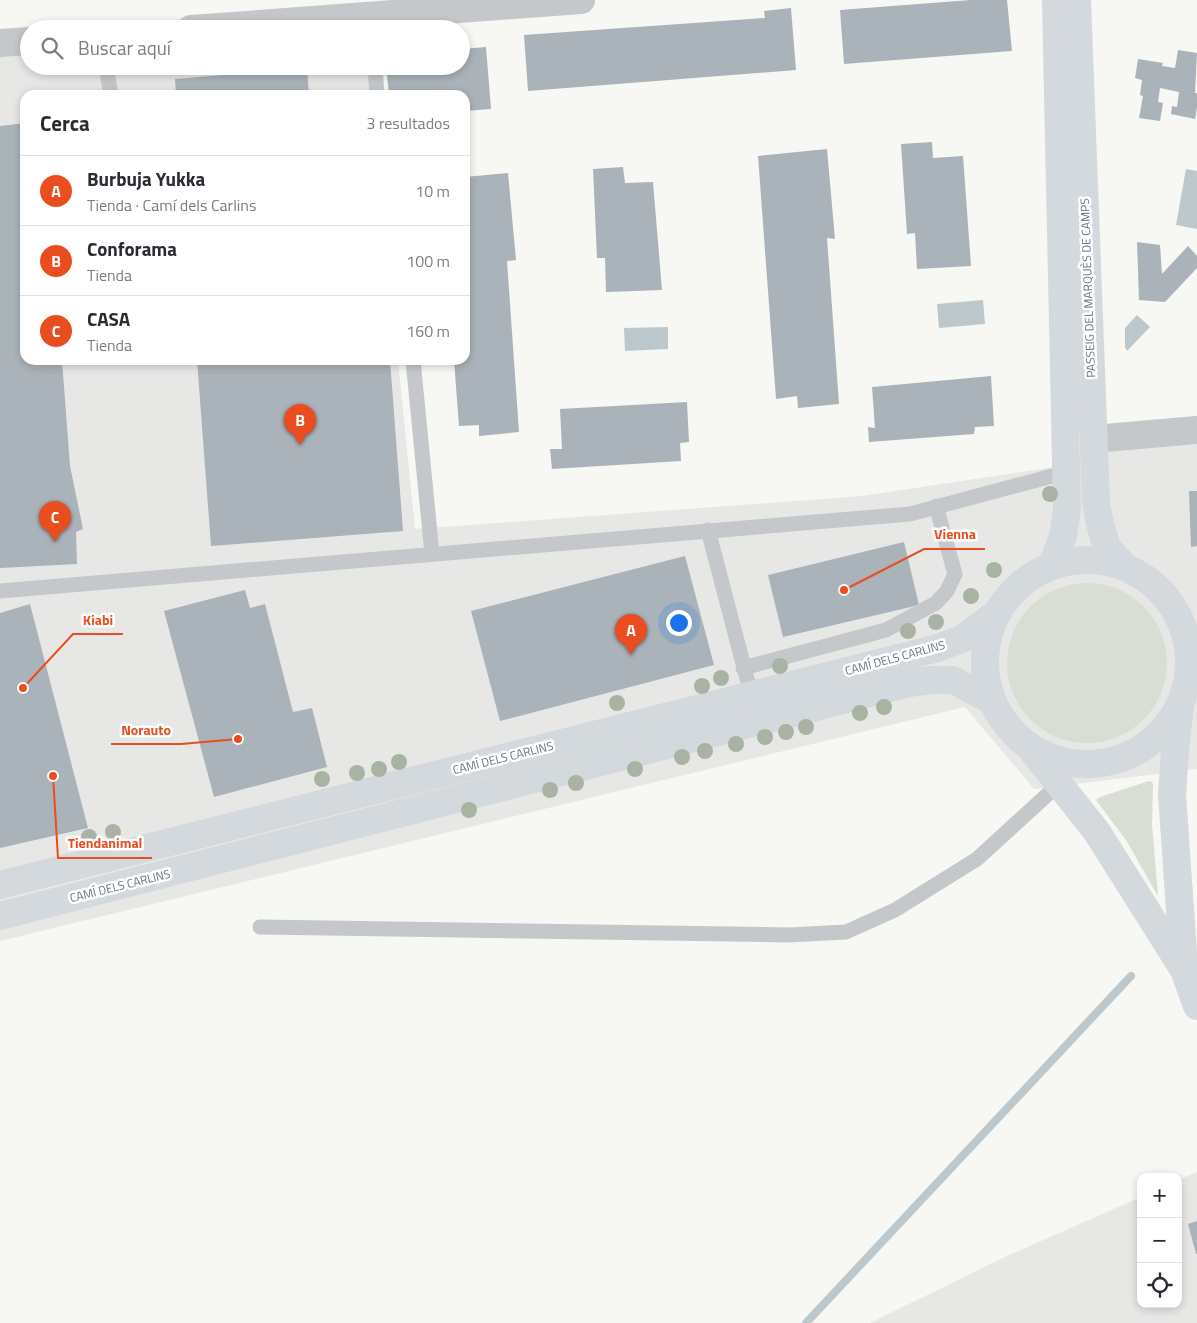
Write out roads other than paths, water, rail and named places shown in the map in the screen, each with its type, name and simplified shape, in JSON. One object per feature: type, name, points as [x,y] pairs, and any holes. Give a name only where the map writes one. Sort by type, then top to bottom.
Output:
[{"type":"main road","name":"PASSEIG DEL MARQUÈS DE CAMPS","points":[[1052,566],[1064,536],[1067,509],[1056,0]]},
{"type":"main road","name":"PASSEIG DEL MARQUÈS DE CAMPS","points":[[1078,0],[1096,503],[1107,548],[1125,567]]},
{"type":"main road","points":[[1026,743],[1042,753],[1076,764],[1095,764],[1113,761],[1130,755],[1146,746],[1172,720],[1181,704],[1189,680],[1193,666],[1188,643],[1187,614],[1158,587],[1137,572],[1125,567],[1089,560],[1076,560],[1052,566],[1041,570],[1020,584],[1004,602],[990,629],[986,647],[985,666],[987,684],[992,701],[1006,724],[1026,743],[1097,832],[1184,970],[1197,1006]]},
{"type":"main road","name":"CAMÍ DELS CARLINS","points":[[0,886],[938,648],[964,638],[997,613]]},
{"type":"main road","name":"CAMÍ DELS CARLINS","points":[[0,916],[909,683],[953,680],[992,701]]},
{"type":"main road","points":[[1181,704],[1172,795],[1184,970]]},
{"type":"street","points":[[398,20],[581,0]]},
{"type":"street","points":[[0,43],[20,42]]},
{"type":"street","points":[[1094,439],[1197,430]]},
{"type":"lane","points":[[108,75],[110,90]]},
{"type":"lane","points":[[375,75],[376,90]]},
{"type":"lane","points":[[413,365],[432,554]]},
{"type":"lane","points":[[0,591],[910,514],[1067,472]]},
{"type":"lane","points":[[744,668],[886,630],[936,603],[948,591],[954,574],[936,506]]},
{"type":"lane","points":[[708,530],[751,694]]},
{"type":"lane","points":[[260,927],[789,936],[846,932],[895,910],[977,859],[1060,784]]},
{"type":"waterway","points":[[806,1323],[1131,976]]},
{"type":"place","name":"Conforama","points":[[300,445]]},
{"type":"place","name":"CASA","points":[[55,542]]},
{"type":"place","name":"Vienna","points":[[844,590]]},
{"type":"place","name":"Burbuja Yukka","points":[[631,655]]},
{"type":"place","name":"Kiabi","points":[[23,688]]},
{"type":"place","name":"Norauto","points":[[238,739]]},
{"type":"place","name":"Tiendanimal","points":[[53,776]]}]
